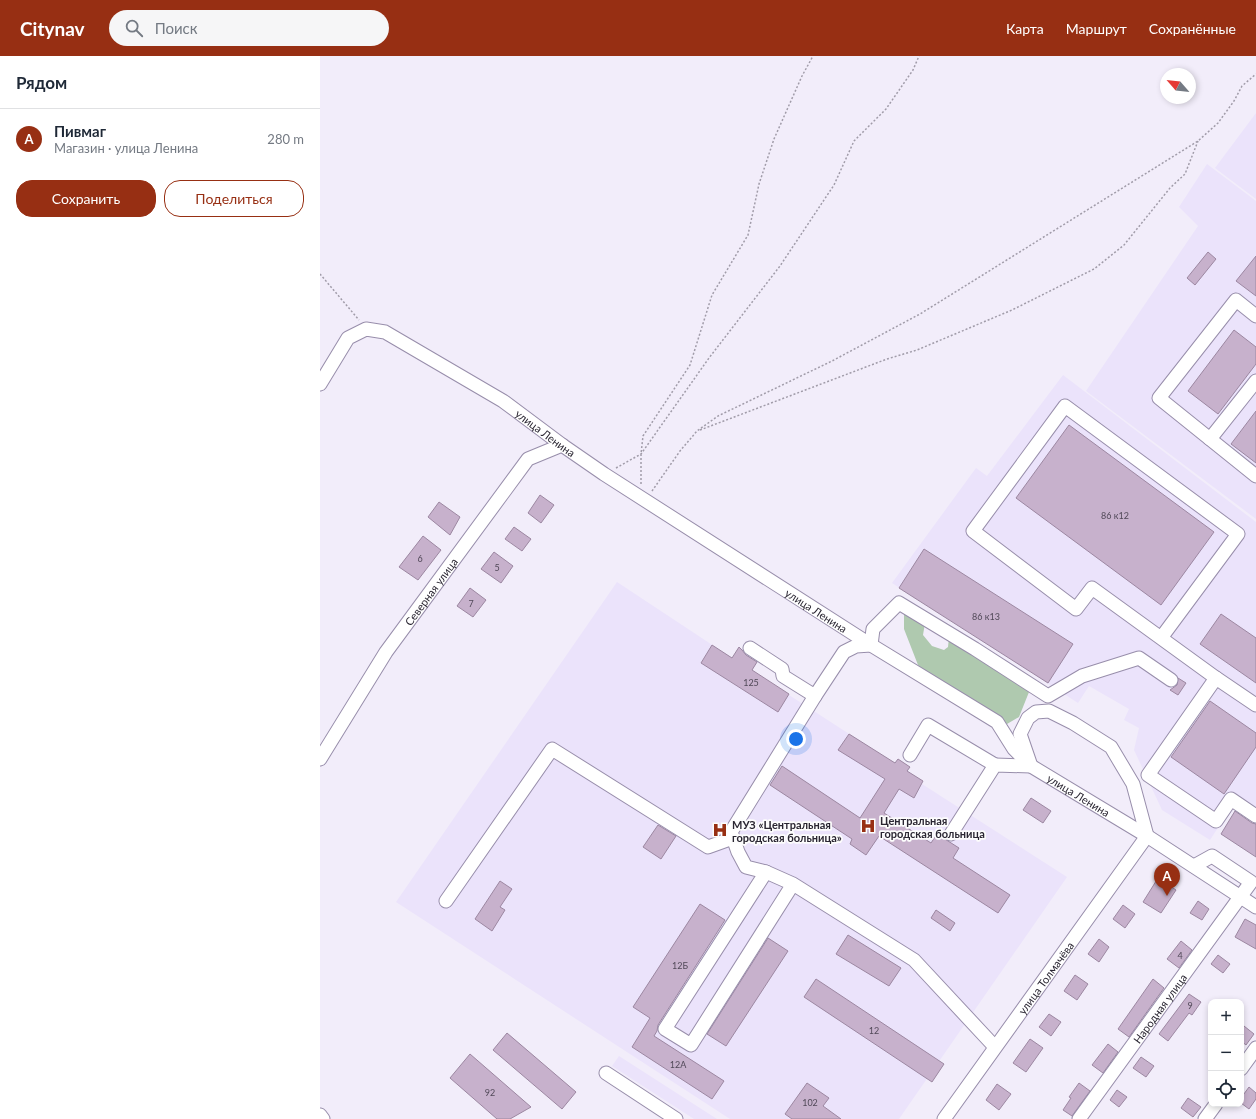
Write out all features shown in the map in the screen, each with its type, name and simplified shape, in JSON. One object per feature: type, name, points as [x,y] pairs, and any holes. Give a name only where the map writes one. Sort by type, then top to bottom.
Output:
[{"type":"street","points":[[1256,316],[1236,300],[1159,398],[1256,476]]},
{"type":"street","points":[[320,384],[348,338],[366,329]]},
{"type":"street","name":"улица Ленина","points":[[366,329],[385,332],[503,401],[562,445],[643,500],[871,645],[997,722],[1014,748],[1031,766],[1147,836],[1256,907]]},
{"type":"street","points":[[1210,439],[1256,381]]},
{"type":"street","points":[[1161,638],[1238,534],[1065,406],[973,531],[1076,609],[1092,588],[1216,678],[1256,705]]},
{"type":"street","name":"Северная улица","points":[[320,759],[386,652],[528,459],[562,445]]},
{"type":"street","points":[[995,1047],[914,960],[793,884],[766,872],[746,867],[738,852],[731,832],[844,652],[856,646],[871,645],[873,629],[899,603],[975,649],[1048,696],[1082,676],[1139,658],[1170,680]]},
{"type":"street","points":[[750,648],[782,669],[784,676],[815,696]]},
{"type":"street","points":[[1216,678],[1148,775],[1216,821],[1231,799],[1256,816]]},
{"type":"street","points":[[910,755],[928,725],[995,765],[1031,766],[1020,734],[1028,718],[1036,712],[1049,712],[1091,733],[1111,748],[1133,784],[1147,836]]},
{"type":"street","points":[[446,901],[552,749],[708,847],[733,838]]},
{"type":"street","points":[[951,834],[995,765]]},
{"type":"street","name":"улица Толмачёва","points":[[944,1119],[1147,836]]},
{"type":"street","name":"Народная улица","points":[[1079,1119],[1251,882],[1212,856],[1194,866]]},
{"type":"street","points":[[766,872],[665,1029],[691,1045],[793,884]]},
{"type":"street","points":[[1244,1065],[1256,1048]]},
{"type":"street","points":[[606,1073],[675,1119]]},
{"type":"street","points":[[1205,1119],[1214,1107]]},
{"type":"street","points":[[320,1115],[323,1119]]},
{"type":"path","points":[[813,56],[802,76],[774,139],[759,184],[748,234],[712,295],[690,365],[643,436],[640,480],[643,500],[650,495],[680,451],[697,431],[718,416],[832,360],[920,314],[1198,141],[1218,123],[1234,101],[1242,86],[1256,74]]},
{"type":"path","points":[[604,474],[641,454],[709,358],[780,266],[834,185],[854,142],[886,109],[913,70],[919,56]]},
{"type":"path","points":[[697,431],[887,359],[917,350],[1012,310],[1094,269],[1124,245],[1170,188],[1185,174],[1198,141]]},
{"type":"path","points":[[320,274],[366,329]]},
{"type":"shaded area","points":[[1256,113],[1256,199],[1215,168]]},
{"type":"shaded area","points":[[1207,164],[1256,201],[1256,519],[1086,391],[1198,226],[1179,207]]},
{"type":"shaded area","points":[[1063,375],[1256,522],[1256,809],[1238,797],[1210,840],[1162,810],[1134,750],[1139,728],[1124,720],[1129,709],[1089,686],[1078,703],[892,583],[976,468],[987,476]]},
{"type":"shaded area","name":"МУЗ «Центральная городская больница»","points":[[617,582],[732,658],[739,647],[759,660],[752,671],[894,763],[898,759],[910,767],[908,771],[923,781],[922,784],[1067,877],[899,1119],[730,1119],[396,902]]},
{"type":"shaded area","points":[[619,1056],[717,1119],[694,1119],[612,1066]]},
{"type":"green space","points":[[904,611],[925,623],[923,635],[932,646],[944,650],[948,647],[949,637],[1029,685],[1029,692],[1019,717],[1007,724],[929,676],[918,665],[904,629]]},
{"type":"building","points":[[1208,252],[1216,259],[1195,285],[1187,278]]},
{"type":"building","points":[[1256,256],[1256,296],[1236,281]]},
{"type":"building","points":[[1234,330],[1256,347],[1256,364],[1218,414],[1188,391]]},
{"type":"building","points":[[1256,411],[1256,463],[1231,444]]},
{"type":"building","points":[[1069,425],[1214,532],[1161,605],[1016,498]]},
{"type":"building","points":[[540,495],[554,505],[541,523],[528,513]]},
{"type":"building","points":[[439,502],[460,517],[450,535],[428,517]]},
{"type":"building","points":[[514,527],[531,539],[522,551],[505,539]]},
{"type":"building","points":[[423,536],[441,550],[418,580],[399,567]]},
{"type":"building","points":[[924,549],[1073,644],[1048,683],[899,588]]},
{"type":"building","points":[[494,552],[513,566],[501,583],[481,569]]},
{"type":"building","points":[[470,588],[486,600],[473,617],[457,606]]},
{"type":"building","points":[[1221,614],[1256,638],[1256,683],[1200,644]]},
{"type":"building","points":[[712,645],[732,658],[739,647],[746,655],[757,662],[752,670],[789,694],[778,712],[701,663]]},
{"type":"building","points":[[1178,678],[1186,683],[1178,695],[1170,690],[1177,685]]},
{"type":"building","points":[[1210,701],[1256,733],[1256,747],[1224,794],[1171,757]]},
{"type":"building","name":"Центральная городская больница","points":[[849,734],[895,763],[898,759],[910,767],[907,771],[923,781],[914,798],[899,789],[884,813],[931,843],[937,834],[959,848],[953,858],[1010,895],[998,913],[879,836],[866,855],[850,844],[852,839],[770,785],[782,766],[860,818],[885,779],[838,750]]},
{"type":"building","points":[[1031,798],[1051,811],[1043,823],[1023,810]]},
{"type":"building","points":[[1235,811],[1252,823],[1256,824],[1256,857],[1221,834]]},
{"type":"building","points":[[658,825],[676,836],[661,859],[643,847]]},
{"type":"building","points":[[1158,878],[1176,890],[1161,913],[1143,902]]},
{"type":"building","points":[[500,881],[512,889],[500,907],[505,910],[492,931],[475,919]]},
{"type":"building","points":[[1198,901],[1209,909],[1202,920],[1190,913]]},
{"type":"building","points":[[700,904],[725,920],[658,1025],[654,1036],[724,1081],[712,1099],[632,1047],[650,1018],[633,1007]]},
{"type":"building","points":[[1123,905],[1135,914],[1125,928],[1113,919]]},
{"type":"building","points":[[936,910],[955,923],[950,931],[931,918]]},
{"type":"building","points":[[1245,919],[1256,925],[1256,949],[1235,937]]},
{"type":"building","points":[[848,935],[901,968],[889,986],[836,954]]},
{"type":"building","points":[[768,938],[788,951],[726,1046],[707,1034]]},
{"type":"building","points":[[1099,939],[1109,947],[1099,962],[1088,954]]},
{"type":"building","points":[[1181,941],[1192,950],[1179,968],[1167,959]]},
{"type":"building","points":[[1218,955],[1230,964],[1223,973],[1211,964]]},
{"type":"building","points":[[1075,975],[1088,984],[1077,1000],[1064,991]]},
{"type":"building","points":[[816,979],[944,1064],[932,1082],[804,997]]},
{"type":"building","points":[[1153,979],[1164,988],[1129,1037],[1118,1029]]},
{"type":"building","points":[[1189,994],[1201,1002],[1192,1015],[1189,1013],[1168,1041],[1159,1034]]},
{"type":"building","points":[[1049,1014],[1061,1022],[1051,1036],[1039,1027]]},
{"type":"building","points":[[1244,1026],[1254,1034],[1246,1045],[1244,1043]]},
{"type":"building","points":[[507,1033],[576,1092],[562,1109],[493,1050]]},
{"type":"building","points":[[1030,1039],[1043,1048],[1026,1072],[1013,1063]]},
{"type":"building","points":[[1108,1044],[1118,1052],[1103,1073],[1092,1065]]},
{"type":"building","points":[[470,1054],[531,1107],[510,1119],[497,1119],[450,1078]]},
{"type":"building","points":[[1141,1057],[1154,1066],[1146,1077],[1133,1068]]},
{"type":"building","points":[[807,1083],[829,1098],[823,1106],[841,1119],[792,1119],[785,1114]]},
{"type":"building","points":[[1079,1083],[1090,1091],[1072,1116],[1063,1110],[1071,1098],[1069,1097]]},
{"type":"building","points":[[997,1084],[1011,1094],[999,1110],[986,1100]]},
{"type":"building","points":[[1249,1087],[1256,1093],[1256,1099],[1249,1109],[1244,1105],[1244,1094]]},
{"type":"building","points":[[1117,1090],[1127,1097],[1119,1107],[1110,1100]]},
{"type":"building","points":[[1188,1098],[1201,1107],[1193,1117],[1181,1108]]},
{"type":"place","name":"Центральная городская больница","points":[[868,826]]},
{"type":"place","name":"МУЗ «Центральная городская больница»","points":[[720,830]]},
{"type":"place","name":"Пивмаг","points":[[1167,896]]}]
